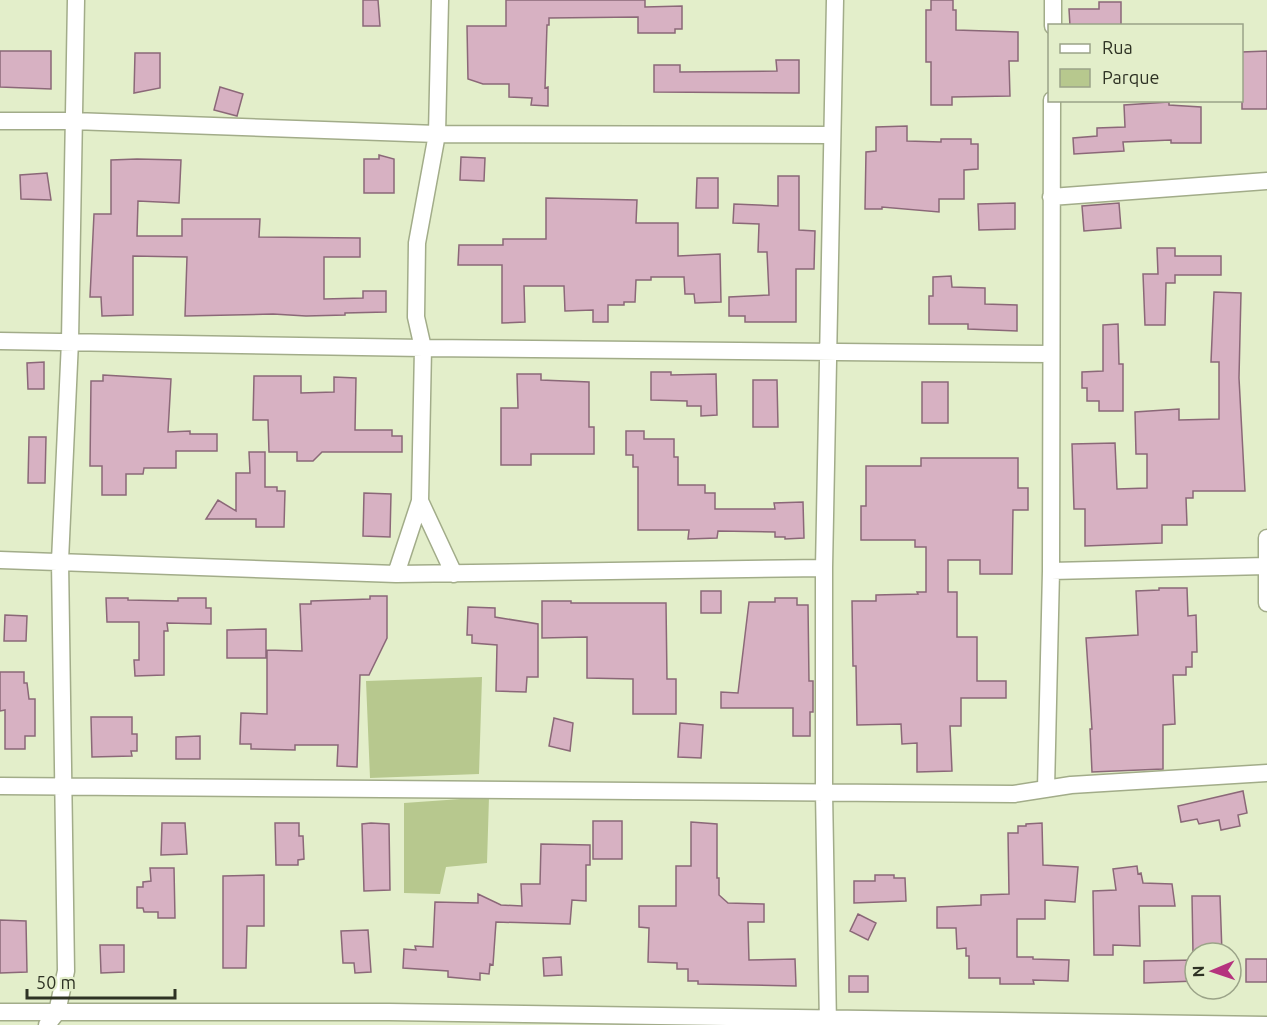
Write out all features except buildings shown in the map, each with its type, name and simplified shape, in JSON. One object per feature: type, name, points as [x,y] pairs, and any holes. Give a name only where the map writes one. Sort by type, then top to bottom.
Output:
[{"type":"street","points":[[52,1018],[66,971],[60,561],[70,341],[76,0]]},
{"type":"street","points":[[396,574],[420,501],[423,348],[416,317],[417,243],[437,134],[440,0]]},
{"type":"street","points":[[828,1022],[824,792],[824,568],[830,352],[831,135],[835,0]]},
{"type":"street","points":[[1053,0],[1053,24]]},
{"type":"street","points":[[1046,789],[1051,571],[1052,102]]},
{"type":"street","points":[[0,121],[73,121],[437,134],[831,135]]},
{"type":"street","points":[[1051,197],[1267,181]]},
{"type":"street","points":[[0,341],[1051,354]]},
{"type":"street","points":[[420,501],[454,574]]},
{"type":"street","points":[[1267,538],[1267,603]]},
{"type":"street","points":[[0,560],[396,574],[824,568]]},
{"type":"street","points":[[1051,571],[1267,566]]},
{"type":"street","points":[[0,786],[1014,794],[1046,789],[1267,773]]},
{"type":"street","points":[[0,1012],[52,1018],[389,1018],[1267,1025]]},
{"type":"green space","points":[[482,677],[479,774],[370,778],[366,681]]},
{"type":"green space","points":[[489,797],[487,863],[446,867],[440,894],[404,893],[404,803]]}]
